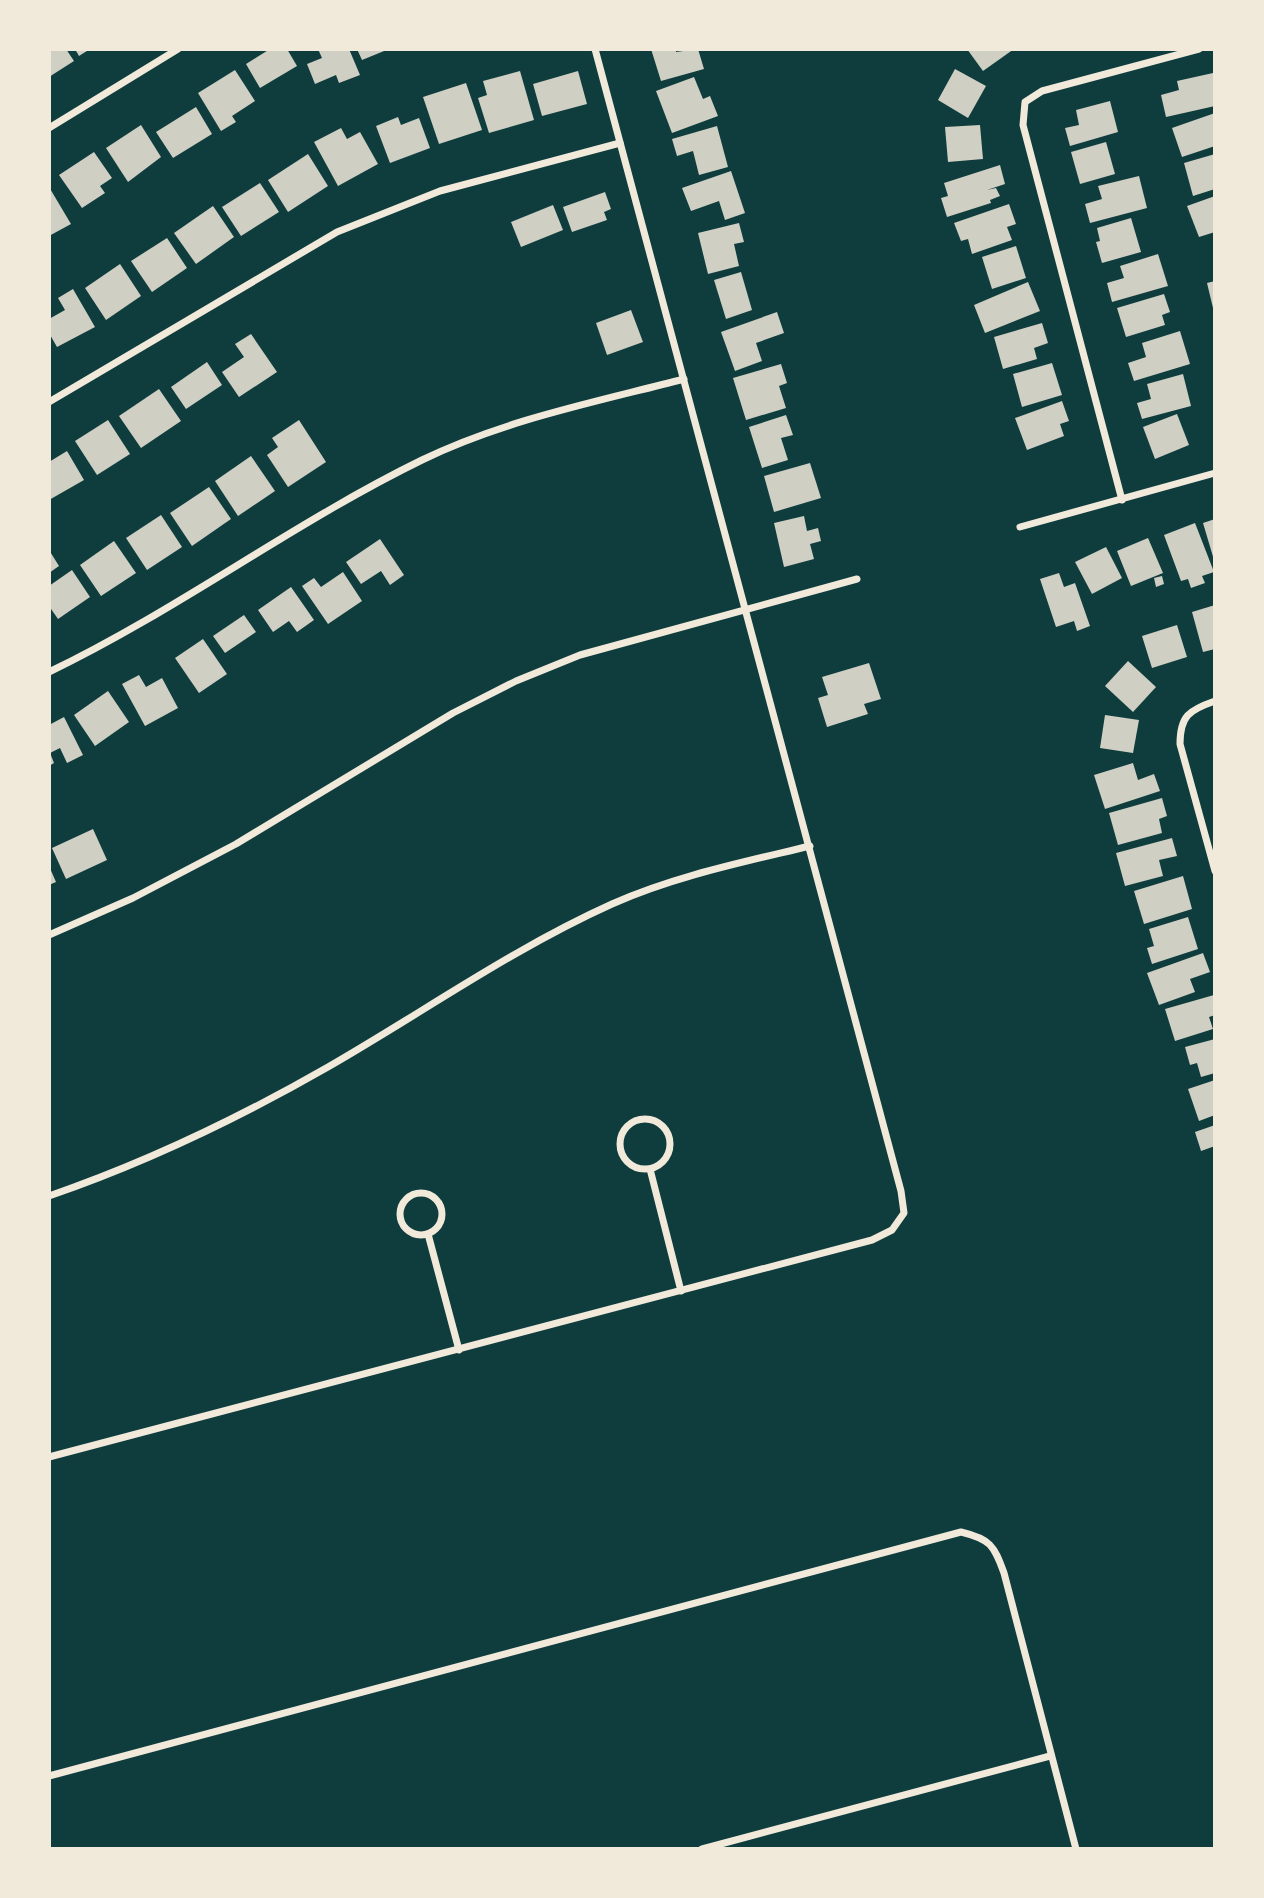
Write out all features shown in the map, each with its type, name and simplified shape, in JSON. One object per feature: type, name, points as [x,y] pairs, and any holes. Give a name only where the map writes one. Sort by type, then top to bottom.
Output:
[{"type":"street","points":[[49,128],[178,49]]},
{"type":"street","points":[[49,1457],[872,1240],[892,1230],[904,1213],[901,1191],[810,846],[595,49]]},
{"type":"street","points":[[1122,499],[1023,125],[1025,102],[1042,91],[1199,49]]},
{"type":"street","points":[[49,402],[337,232],[440,191],[620,144]]},
{"type":"street","points":[[49,672],[157,616],[366,489],[422,460],[470,438],[520,421],[684,379]]},
{"type":"street","points":[[1020,527],[1215,473]]},
{"type":"street","points":[[49,935],[133,898],[236,844],[453,712],[516,681],[580,655],[857,579]]},
{"type":"street","points":[[1215,701],[1191,711],[1180,725],[1180,735],[1215,870]]},
{"type":"street","points":[[49,1196],[165,1150],[259,1104],[327,1068],[521,950],[615,903],[715,870],[810,846]]},
{"type":"street","points":[[640,1119],[657,1122],[664,1128],[670,1143],[665,1160],[650,1169],[634,1168],[620,1150],[621,1134],[626,1127],[640,1119]]},
{"type":"street","points":[[650,1169],[681,1290]]},
{"type":"street","points":[[422,1193],[436,1198],[443,1211],[440,1225],[428,1234],[409,1232],[401,1221],[401,1208],[415,1194],[422,1193]]},
{"type":"street","points":[[428,1234],[459,1350]]},
{"type":"street","points":[[49,1776],[961,1532],[984,1538],[997,1553],[1076,1849]]},
{"type":"street","points":[[702,1849],[1051,1756]]},
{"type":"building","points":[[49,49],[66,49],[74,61],[49,77]]},
{"type":"building","points":[[75,49],[90,49],[79,56]]},
{"type":"building","points":[[270,49],[287,49],[297,66],[260,88],[246,64]]},
{"type":"building","points":[[318,49],[349,49],[360,75],[339,83],[336,75],[315,84],[307,64],[322,58]]},
{"type":"building","points":[[357,49],[389,49],[362,60]]},
{"type":"building","points":[[651,49],[676,49],[676,52],[698,49],[704,69],[661,81]]},
{"type":"building","points":[[967,49],[1014,49],[983,71]]},
{"type":"building","points":[[955,69],[986,86],[968,118],[938,100]]},
{"type":"building","points":[[235,70],[255,101],[232,116],[236,122],[221,131],[198,93]]},
{"type":"building","points":[[520,71],[534,120],[489,133],[478,98],[487,95],[483,81]]},
{"type":"building","points":[[578,71],[587,104],[542,116],[533,84]]},
{"type":"building","points":[[1213,73],[1215,106],[1166,117],[1161,95],[1179,90],[1177,81]]},
{"type":"building","points":[[694,77],[703,99],[710,96],[718,116],[672,133],[656,91]]},
{"type":"building","points":[[466,83],[482,130],[439,144],[423,97]]},
{"type":"building","points":[[1110,101],[1118,132],[1070,146],[1065,128],[1079,125],[1076,110]]},
{"type":"building","points":[[196,107],[212,134],[173,158],[156,132]]},
{"type":"building","points":[[1215,113],[1215,146],[1182,157],[1172,128]]},
{"type":"building","points":[[398,117],[401,125],[419,118],[430,148],[390,163],[376,126]]},
{"type":"building","points":[[141,125],[161,157],[128,182],[106,148]]},
{"type":"building","points":[[980,125],[983,159],[948,162],[945,127]]},
{"type":"building","points":[[717,126],[728,167],[699,175],[693,151],[677,156],[672,139]]},
{"type":"building","points":[[341,128],[347,139],[360,132],[378,164],[338,186],[314,142]]},
{"type":"building","points":[[1106,142],[1115,174],[1080,184],[1071,152]]},
{"type":"building","points":[[94,152],[112,178],[100,186],[105,193],[82,208],[59,175]]},
{"type":"building","points":[[308,154],[328,186],[288,212],[268,180]]},
{"type":"building","points":[[1215,154],[1215,189],[1193,196],[1184,163]]},
{"type":"building","points":[[1000,165],[1005,184],[987,190],[996,188],[1000,196],[990,200],[991,203],[947,217],[941,198],[948,196],[944,183]]},
{"type":"building","points":[[731,171],[745,213],[725,220],[719,201],[691,211],[682,188]]},
{"type":"building","points":[[1139,176],[1147,208],[1090,223],[1085,204],[1102,199],[1098,186]]},
{"type":"building","points":[[260,183],[279,212],[241,236],[222,207]]},
{"type":"building","points":[[49,187],[71,224],[49,236]]},
{"type":"building","points":[[605,192],[611,209],[604,212],[607,220],[572,232],[563,207]]},
{"type":"building","points":[[1215,196],[1215,232],[1199,237],[1187,206]]},
{"type":"building","points":[[1009,204],[1016,224],[1007,227],[1012,240],[972,254],[968,239],[961,241],[954,223]]},
{"type":"building","points":[[553,205],[563,230],[521,247],[511,222]]},
{"type":"building","points":[[213,206],[234,237],[196,264],[174,233]]},
{"type":"building","points":[[1131,218],[1141,252],[1102,263],[1096,242],[1100,241],[1097,228]]},
{"type":"building","points":[[739,223],[744,242],[734,244],[739,266],[708,274],[698,233]]},
{"type":"building","points":[[167,238],[187,268],[152,292],[131,261]]},
{"type":"building","points":[[1016,246],[1026,278],[992,289],[982,257]]},
{"type":"building","points":[[1158,254],[1168,286],[1112,302],[1107,283],[1124,278],[1120,266]]},
{"type":"building","points":[[120,264],[141,296],[106,320],[85,288]]},
{"type":"building","points":[[741,272],[752,310],[726,319],[714,280]]},
{"type":"building","points":[[1215,281],[1215,312],[1214,312],[1207,283]]},
{"type":"building","points":[[1028,282],[1040,311],[985,333],[974,305]]},
{"type":"building","points":[[73,289],[95,327],[57,347],[49,333],[49,319],[65,310],[58,298]]},
{"type":"building","points":[[1164,294],[1170,312],[1162,315],[1165,325],[1126,337],[1117,308]]},
{"type":"building","points":[[631,310],[643,342],[607,355],[596,323]]},
{"type":"building","points":[[777,312],[784,333],[756,343],[762,361],[735,371],[721,332]]},
{"type":"building","points":[[1042,323],[1048,343],[1034,348],[1037,359],[1003,369],[994,337]]},
{"type":"building","points":[[1180,331],[1190,364],[1134,381],[1128,363],[1146,357],[1142,343]]},
{"type":"building","points":[[251,334],[277,372],[239,397],[222,372],[244,357],[235,344]]},
{"type":"building","points":[[207,362],[222,385],[186,409],[171,387]]},
{"type":"building","points":[[1052,363],[1062,395],[1022,407],[1013,374]]},
{"type":"building","points":[[781,364],[787,383],[779,386],[786,408],[746,420],[733,378]]},
{"type":"building","points":[[1183,374],[1191,406],[1142,419],[1137,403],[1151,399],[1147,384]]},
{"type":"building","points":[[159,389],[181,421],[141,448],[119,416]]},
{"type":"building","points":[[1062,401],[1069,421],[1060,424],[1064,436],[1027,450],[1015,418]]},
{"type":"building","points":[[1177,414],[1189,445],[1155,459],[1143,427]]},
{"type":"building","points":[[786,415],[793,435],[781,438],[788,460],[762,468],[749,427]]},
{"type":"building","points":[[108,420],[130,454],[97,475],[75,441]]},
{"type":"building","points":[[299,420],[326,462],[288,487],[267,455],[278,447],[272,438]]},
{"type":"building","points":[[67,451],[84,480],[49,500],[49,462]]},
{"type":"building","points":[[251,456],[275,491],[238,516],[215,481]]},
{"type":"building","points":[[810,463],[821,498],[774,512],[764,476]]},
{"type":"building","points":[[209,487],[231,519],[192,546],[170,513]]},
{"type":"building","points":[[161,515],[182,547],[147,570],[126,538]]},
{"type":"building","points":[[804,516],[807,531],[818,528],[821,541],[810,544],[814,559],[784,567],[774,523]]},
{"type":"building","points":[[1215,519],[1215,559],[1214,560],[1203,523]]},
{"type":"building","points":[[1195,523],[1214,572],[1202,576],[1205,583],[1191,588],[1188,579],[1181,581],[1164,535]]},
{"type":"building","points":[[1148,538],[1163,573],[1131,586],[1117,551]]},
{"type":"building","points":[[380,539],[404,575],[390,585],[381,571],[361,584],[346,562]]},
{"type":"building","points":[[114,541],[136,573],[101,596],[80,565]]},
{"type":"building","points":[[1106,547],[1122,578],[1092,594],[1075,562]]},
{"type":"building","points":[[49,550],[59,566],[49,573]]},
{"type":"building","points":[[72,570],[90,597],[58,619],[49,606],[49,586]]},
{"type":"building","points":[[343,572],[362,601],[328,624],[302,586],[314,578],[321,587]]},
{"type":"building","points":[[1059,573],[1064,587],[1075,583],[1090,626],[1077,631],[1074,621],[1056,627],[1040,579]]},
{"type":"building","points":[[1162,576],[1164,584],[1156,587],[1154,578]]},
{"type":"building","points":[[291,587],[314,620],[297,632],[289,621],[273,632],[258,610]]},
{"type":"building","points":[[1215,605],[1215,649],[1203,652],[1192,612]]},
{"type":"building","points":[[244,615],[256,632],[225,653],[213,636]]},
{"type":"building","points":[[1177,625],[1187,657],[1152,668],[1142,636]]},
{"type":"building","points":[[203,639],[227,674],[199,693],[175,658]]},
{"type":"building","points":[[1128,661],[1156,687],[1133,712],[1105,686]]},
{"type":"building","points":[[869,663],[881,699],[864,704],[868,714],[827,727],[818,698],[828,695],[822,677]]},
{"type":"building","points":[[139,675],[146,687],[162,678],[178,708],[145,726],[122,684]]},
{"type":"building","points":[[108,691],[129,722],[95,746],[74,715]]},
{"type":"building","points":[[1105,715],[1139,720],[1133,753],[1100,748]]},
{"type":"building","points":[[64,717],[83,755],[67,763],[60,748],[50,753],[54,763],[49,766],[49,725]]},
{"type":"building","points":[[1133,763],[1138,780],[1154,774],[1160,791],[1105,809],[1094,775]]},
{"type":"building","points":[[1162,798],[1167,816],[1159,819],[1162,833],[1118,845],[1109,813]]},
{"type":"building","points":[[93,829],[107,860],[66,879],[52,848]]},
{"type":"building","points":[[1172,838],[1177,856],[1159,860],[1163,876],[1125,886],[1116,853]]},
{"type":"building","points":[[49,866],[56,882],[49,885]]},
{"type":"building","points":[[1183,876],[1192,909],[1144,924],[1134,891]]},
{"type":"building","points":[[1188,917],[1198,949],[1152,964],[1147,948],[1154,946],[1149,929]]},
{"type":"building","points":[[1203,953],[1210,972],[1190,979],[1195,992],[1159,1005],[1147,973]]},
{"type":"building","points":[[1214,995],[1215,1015],[1209,1017],[1213,1029],[1175,1041],[1165,1009]]},
{"type":"building","points":[[1215,1039],[1215,1073],[1201,1077],[1197,1063],[1190,1065],[1185,1047]]},
{"type":"building","points":[[1215,1080],[1215,1115],[1199,1121],[1188,1089]]},
{"type":"building","points":[[1215,1125],[1215,1146],[1201,1151],[1195,1132]]}]
